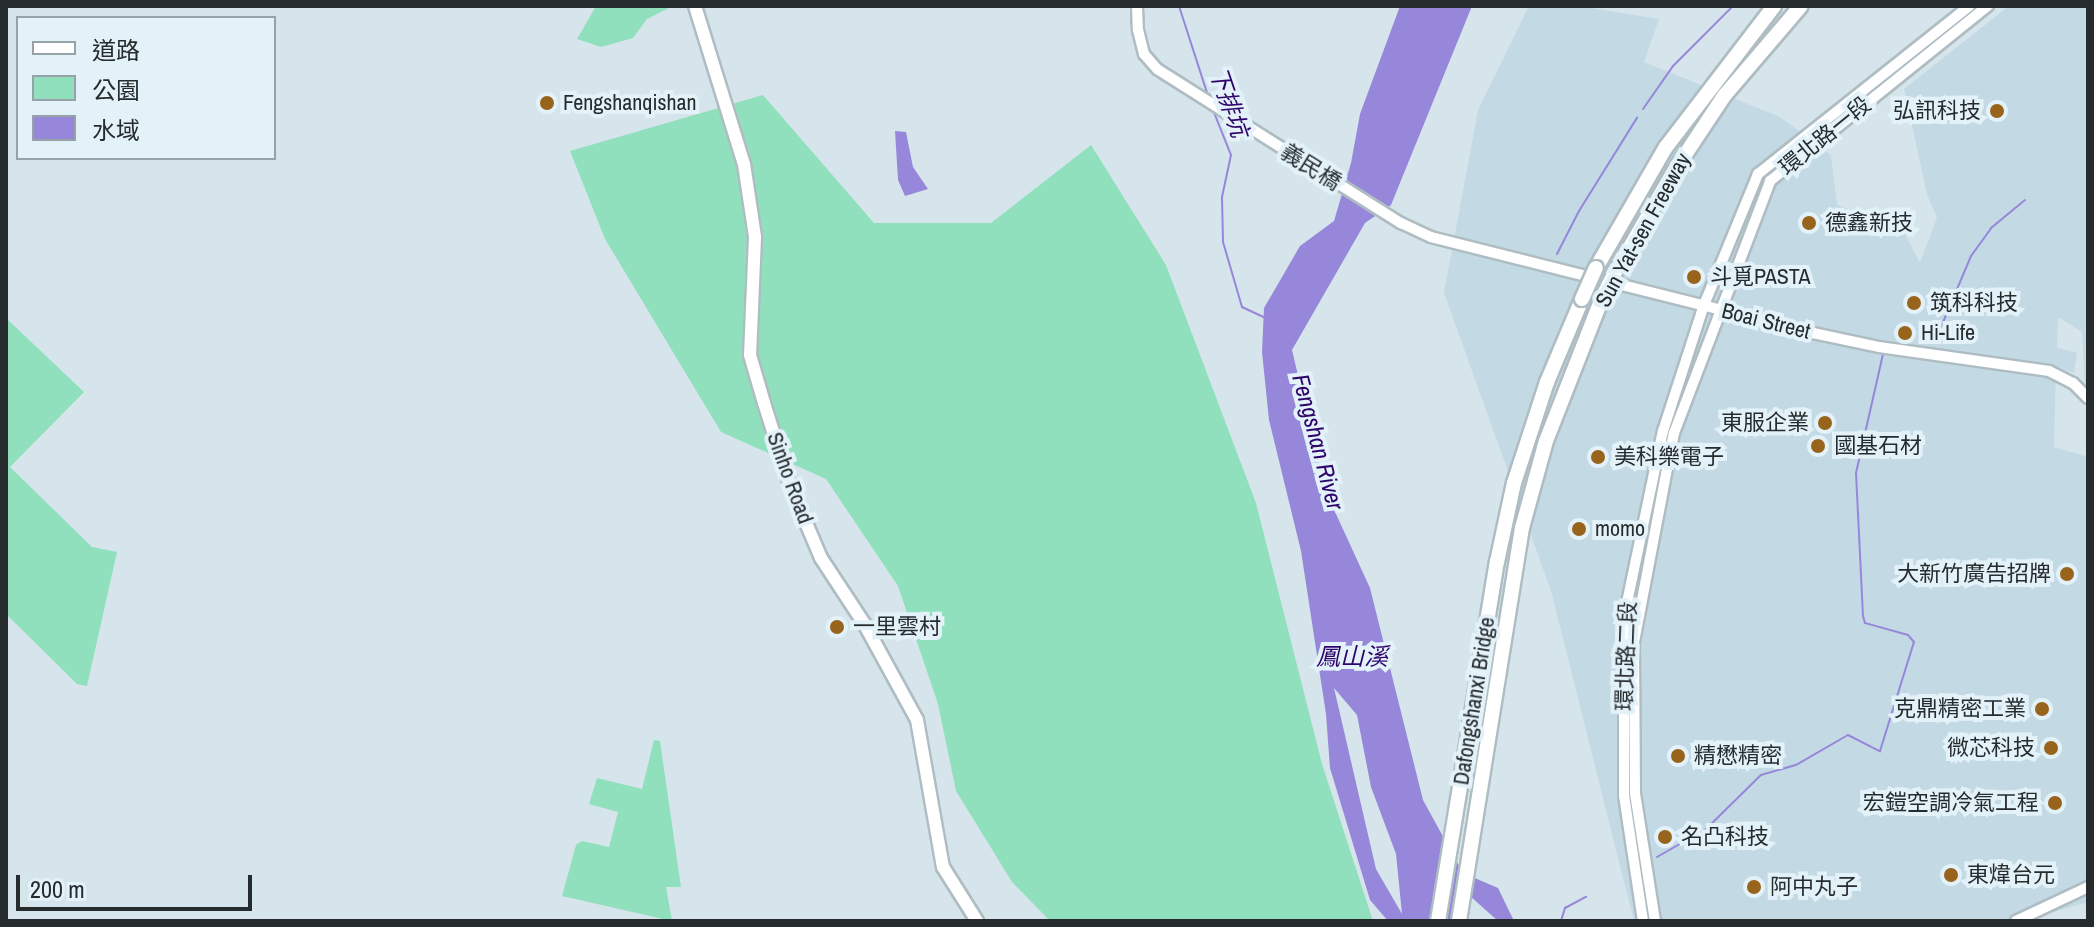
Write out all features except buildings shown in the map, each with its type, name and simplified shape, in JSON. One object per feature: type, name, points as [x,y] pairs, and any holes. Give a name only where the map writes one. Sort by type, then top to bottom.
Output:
[{"type":"highway","name":"Sun Yat-sen Freeway","points":[[1514,483],[1547,382],[1596,268],[1666,147],[1713,81],[1774,6]]},
{"type":"highway","name":"Sun Yat-sen Freeway","points":[[1522,528],[1546,441],[1602,298],[1615,273],[1673,173],[1724,96],[1801,6]]},
{"type":"highway","name":"Dafongshanxi Bridge","points":[[1438,921],[1497,562],[1514,483]]},
{"type":"highway","name":"Dafongshanxi Bridge","points":[[1459,921],[1522,528]]},
{"type":"main road","name":"Sinho Road","points":[[695,6],[744,164],[755,237],[750,355],[764,403],[790,485],[821,558],[865,625],[917,720],[943,867],[977,921]]},
{"type":"street","name":"義民橋","points":[[1137,6],[1144,54],[1157,69],[1401,223],[1441,240]]},
{"type":"street","name":"環北路一段","points":[[1704,305],[1758,174],[1969,6]]},
{"type":"street","name":"環北路一段","points":[[1719,309],[1770,181],[1988,6]]},
{"type":"street","name":"Boai Street","points":[[1441,240],[1879,347],[2049,371],[2073,383],[2088,398]]},
{"type":"street","name":"環北路二段","points":[[1643,921],[1624,796],[1624,617],[1663,431],[1704,305]]},
{"type":"street","name":"環北路二段","points":[[1655,921],[1635,793],[1636,618],[1674,433],[1719,309]]},
{"type":"street","points":[[2016,921],[2088,887]]},
{"type":"shaded area","points":[[1529,6],[1578,6],[1659,19],[1644,62],[1780,117],[1831,155],[1837,205],[1873,218],[1909,225],[1906,236],[1920,263],[1937,218],[1927,194],[1904,89],[2009,6],[2088,6],[2088,387],[2085,386],[2082,332],[2058,317],[2057,348],[2077,353],[2074,373],[2056,366],[2054,447],[2088,457],[2088,902],[2022,921],[1634,921],[1551,591],[1444,293],[1478,110]]},
{"type":"green space","points":[[596,6],[673,6],[647,19],[633,38],[601,47],[577,39]]},
{"type":"green space","points":[[763,95],[874,223],[991,223],[1091,145],[1166,265],[1256,503],[1322,764],[1373,921],[1050,921],[1012,882],[956,791],[938,704],[898,586],[826,479],[721,432],[605,239],[570,151]]},
{"type":"green space","points":[[6,318],[84,392],[10,467],[92,547],[117,552],[87,686],[77,684],[6,614]]},
{"type":"green space","points":[[654,740],[660,741],[681,887],[666,887],[672,921],[562,896],[576,845],[582,841],[609,847],[618,812],[589,804],[597,778],[642,789]]},
{"type":"water","name":"鳳山溪","points":[[1400,6],[1472,6],[1391,205],[1365,223],[1292,350],[1325,490],[1370,588],[1423,800],[1463,873],[1498,888],[1514,921],[1498,921],[1470,896],[1467,921],[1388,921],[1370,900],[1330,768],[1326,714],[1301,551],[1269,420],[1262,352],[1264,308],[1300,246],[1334,221],[1351,163],[1360,114]],"holes":[[[1334,688],[1357,715],[1371,787],[1396,854],[1402,914],[1376,869]]]},
{"type":"water","points":[[895,131],[906,132],[913,167],[928,189],[905,196],[898,180]]},
{"type":"waterway","name":"下排坑","points":[[1179,6],[1208,96]]},
{"type":"waterway","points":[[1643,109],[1673,66],[1733,6]]},
{"type":"waterway","name":"下排坑","points":[[1213,110],[1231,155],[1222,197],[1223,242],[1242,307],[1266,318]]},
{"type":"waterway","points":[[1557,254],[1579,211],[1637,118]]},
{"type":"waterway","points":[[1941,327],[1971,256],[1991,228],[2025,200]]},
{"type":"waterway","points":[[1657,857],[1706,829],[1761,775],[1796,765],[1848,735],[1880,751],[1914,642],[1908,635],[1865,623],[1863,616],[1856,473],[1883,354]]},
{"type":"waterway","points":[[1561,921],[1565,908],[1586,897]]},
{"type":"place","name":"Fengshanqishan","points":[[547,103]]},
{"type":"place","name":"弘訊科技","points":[[1997,111]]},
{"type":"place","name":"德鑫新技","points":[[1809,223]]},
{"type":"place","name":"斗覓PASTA","points":[[1694,277]]},
{"type":"place","name":"筑科科技","points":[[1914,303]]},
{"type":"place","name":"Hi-Life","points":[[1905,333]]},
{"type":"place","name":"東服企業","points":[[1825,423]]},
{"type":"place","name":"國基石材","points":[[1818,446]]},
{"type":"place","name":"美科樂電子","points":[[1598,457]]},
{"type":"place","name":"momo","points":[[1579,529]]},
{"type":"place","name":"大新竹廣告招牌","points":[[2067,574]]},
{"type":"place","name":"一里雲村","points":[[837,627]]},
{"type":"place","name":"克鼎精密工業","points":[[2042,709]]},
{"type":"place","name":"微芯科技","points":[[2051,748]]},
{"type":"place","name":"精懋精密","points":[[1678,756]]},
{"type":"place","name":"宏鎧空調冷氣工程","points":[[2055,803]]},
{"type":"place","name":"名凸科技","points":[[1665,837]]},
{"type":"place","name":"東煒台元","points":[[1951,875]]},
{"type":"place","name":"阿中丸子","points":[[1754,887]]},
{"type":"water label","name":"Fengshan River","points":[[1318,442]]}]
